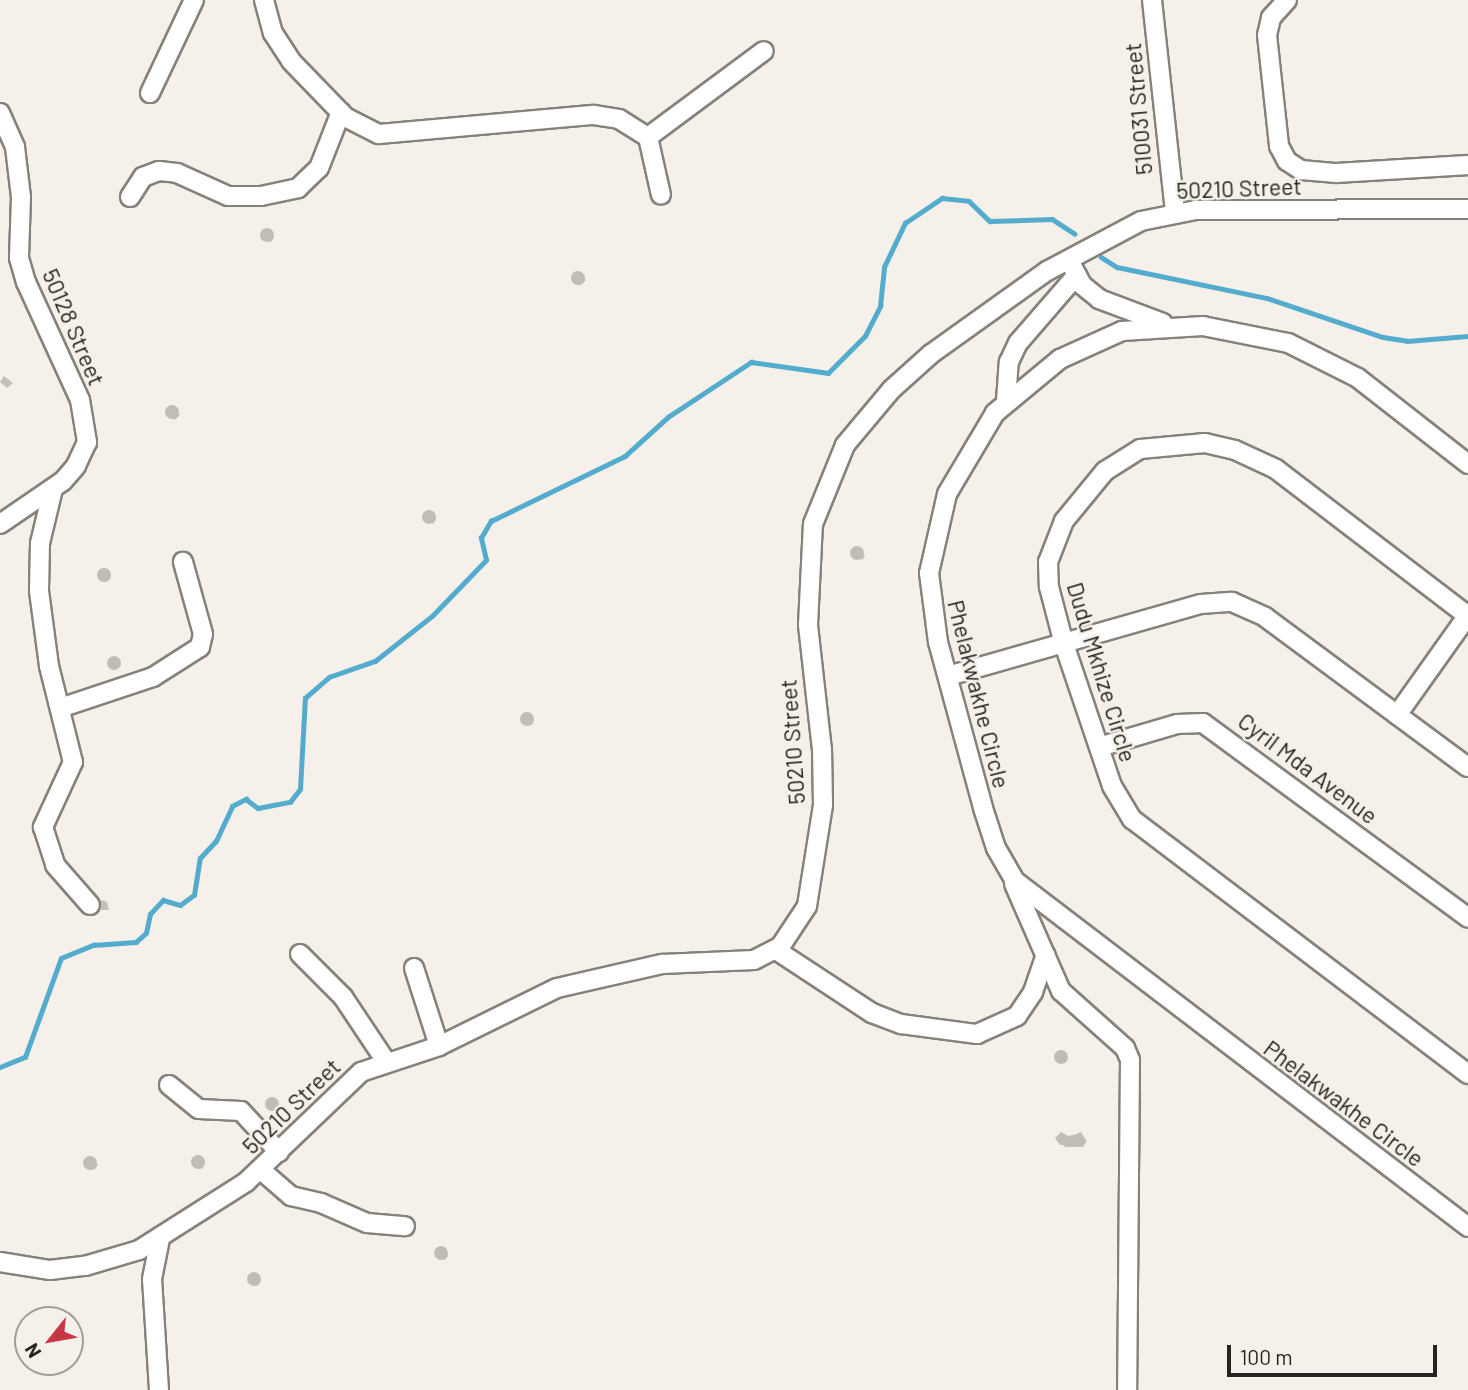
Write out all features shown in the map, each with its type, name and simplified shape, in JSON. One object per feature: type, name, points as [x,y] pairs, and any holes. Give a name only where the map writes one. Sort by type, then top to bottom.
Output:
[{"type":"street","points":[[150,93],[194,0]]},
{"type":"street","points":[[264,0],[280,46],[358,127],[379,134],[594,115],[620,119],[648,137],[662,195]]},
{"type":"street","name":"510031 Street","points":[[1152,0],[1175,213]]},
{"type":"street","points":[[1287,0],[1271,18],[1267,35],[1279,146],[1287,161],[1301,170],[1337,173],[1468,165]]},
{"type":"street","points":[[648,137],[764,51]]},
{"type":"street","points":[[130,197],[143,177],[159,171],[177,173],[228,196],[261,196],[298,188],[319,168],[341,112]]},
{"type":"street","name":"50128 Street","points":[[0,113],[15,147],[21,197],[19,258],[26,282],[69,370],[86,427],[84,453],[53,489],[0,524]]},
{"type":"street","name":"50210 Street","points":[[0,1262],[30,1269],[85,1266],[160,1238],[261,1170],[353,1077],[439,1046],[577,981],[662,964],[754,960],[776,950],[787,941],[807,906],[818,854],[822,750],[812,673],[809,575],[813,524],[830,473],[859,426],[911,372],[1069,259],[1141,221],[1175,213],[1468,209]]},
{"type":"street","points":[[1069,259],[1077,275],[1099,299],[1170,325]]},
{"type":"street","points":[[1006,401],[1009,362],[1018,343],[1077,275]]},
{"type":"street","name":"Phelakwakhe Circle","points":[[1468,464],[1358,378],[1324,358],[1261,335],[1170,325],[1122,331],[1080,346],[1006,401],[960,466],[931,552],[929,594],[983,808],[1006,868],[1036,901],[1468,1227]]},
{"type":"street","name":"Dudu Mkhize Circle","points":[[1468,615],[1276,469],[1235,450],[1186,442],[1140,449],[1105,471],[1064,521],[1047,574],[1064,644],[1119,803],[1147,832],[1468,1074]]},
{"type":"street","points":[[53,489],[40,543],[38,582],[49,666],[73,762],[47,815],[45,842],[55,865],[90,905]]},
{"type":"street","points":[[60,708],[153,677],[200,646],[202,626],[183,562]]},
{"type":"street","points":[[948,676],[1200,604],[1232,602],[1265,617],[1468,767]]},
{"type":"street","points":[[1397,715],[1468,615]]},
{"type":"street","name":"Cyril Mda Avenue","points":[[1099,747],[1177,724],[1203,723],[1468,918]]},
{"type":"street","points":[[1006,868],[1069,1001],[1114,1037],[1130,1060],[1127,1390]]},
{"type":"street","points":[[776,950],[872,1013],[901,1024],[977,1034],[1017,1016],[1033,992],[1046,955]]},
{"type":"street","points":[[300,954],[343,997],[387,1063]]},
{"type":"street","points":[[414,968],[439,1046]]},
{"type":"street","points":[[169,1086],[199,1109],[241,1111],[279,1152]]},
{"type":"street","points":[[261,1170],[291,1196],[321,1203],[368,1223],[405,1226]]},
{"type":"street","points":[[159,1390],[152,1279],[160,1238]]},
{"type":"building","points":[[267,228],[272,230],[272,240],[267,242],[262,240],[260,235],[262,230]]},
{"type":"building","points":[[578,271],[583,273],[583,283],[578,285],[573,283],[571,278],[573,273]]},
{"type":"building","points":[[172,405],[177,407],[177,417],[172,419],[167,417],[165,412],[167,407]]},
{"type":"building","points":[[429,510],[434,512],[434,522],[429,524],[424,522],[422,517],[424,512]]},
{"type":"building","points":[[857,546],[862,548],[862,558],[857,560],[852,558],[850,553],[852,548]]},
{"type":"building","points":[[104,568],[109,570],[109,580],[104,582],[99,580],[97,575],[99,570]]},
{"type":"building","points":[[114,656],[119,658],[119,668],[114,670],[109,668],[107,663],[109,658]]},
{"type":"building","points":[[527,712],[532,714],[532,724],[527,726],[522,724],[520,719],[522,714]]},
{"type":"building","points":[[1061,1050],[1066,1052],[1066,1062],[1061,1064],[1056,1062],[1054,1057],[1056,1052]]},
{"type":"building","points":[[272,1097],[277,1099],[277,1109],[272,1111],[267,1109],[265,1104],[267,1099]]},
{"type":"building","points":[[1061,1132],[1070,1137],[1081,1132],[1086,1140],[1082,1146],[1060,1145],[1055,1138]]},
{"type":"building","points":[[198,1155],[203,1157],[203,1167],[198,1169],[193,1167],[191,1162],[193,1157]]},
{"type":"building","points":[[90,1156],[95,1158],[95,1168],[90,1170],[85,1168],[83,1163],[85,1158]]},
{"type":"building","points":[[441,1246],[446,1248],[446,1258],[441,1260],[436,1258],[434,1253],[436,1248]]},
{"type":"building","points":[[254,1272],[259,1274],[259,1284],[254,1286],[249,1284],[247,1279],[249,1274]]},
{"type":"waterway","points":[[0,1067],[25,1057],[61,958],[93,945],[136,942],[146,933],[150,914],[163,900],[180,905],[194,895],[200,858],[216,841],[232,806],[246,799],[258,808],[290,802],[300,789],[305,698],[329,677],[375,661],[432,616],[486,560],[481,538],[491,521],[625,456],[668,417],[751,362],[828,373],[865,336],[880,306],[884,267],[905,223],[942,198],[969,201],[990,221],[1052,219],[1075,234]]},
{"type":"waterway","points":[[1101,257],[1117,267],[1267,298],[1383,337],[1407,341],[1468,336]]}]
